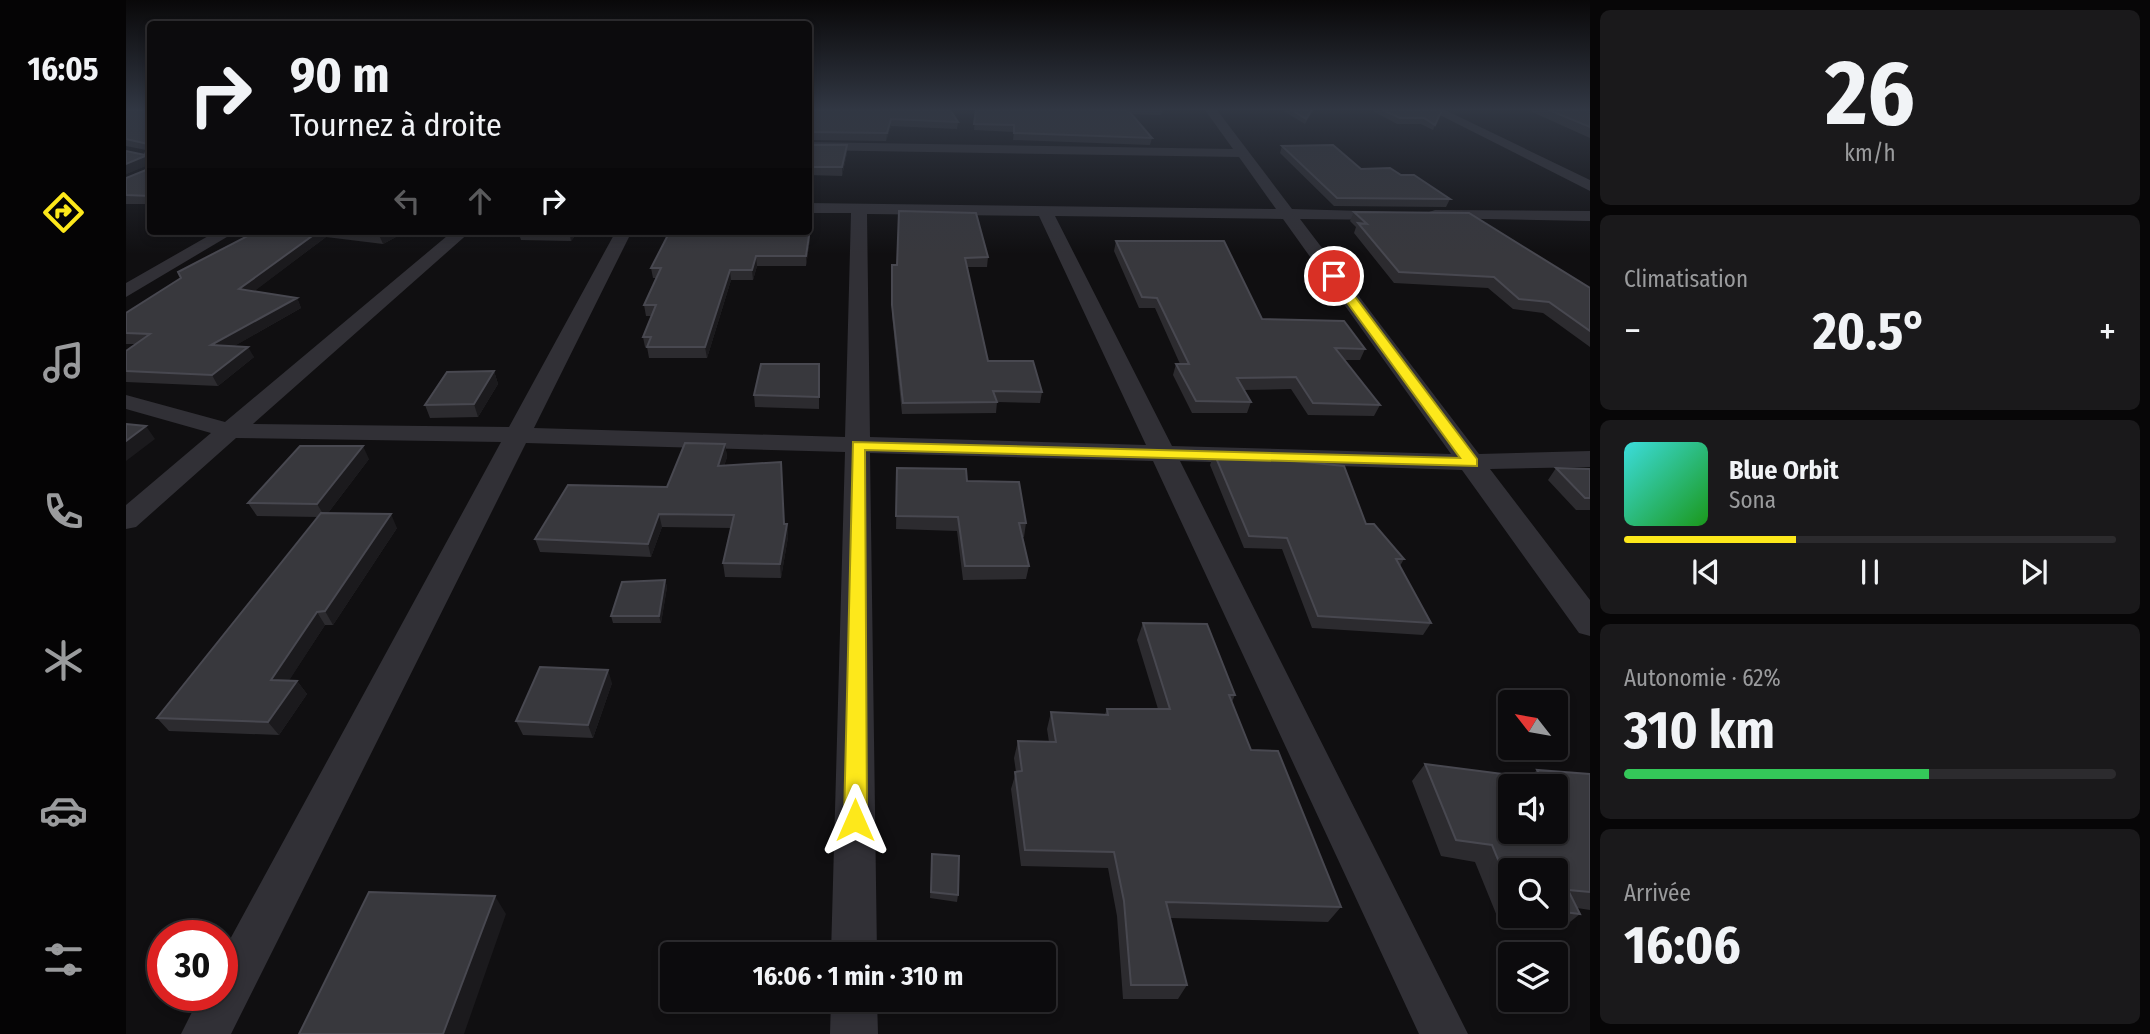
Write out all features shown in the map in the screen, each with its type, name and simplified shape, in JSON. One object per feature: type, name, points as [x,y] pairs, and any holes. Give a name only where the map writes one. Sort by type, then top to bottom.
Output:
[{"type":"street","points":[[1248,158],[1590,624]]},
{"type":"street","points":[[1534,158],[1590,186]]},
{"type":"street","points":[[812,208],[1590,216]]},
{"type":"street","points":[[854,942],[859,208]]},
{"type":"street","points":[[1045,211],[1444,1034]]},
{"type":"street","points":[[1469,215],[1502,237]]},
{"type":"street","points":[[126,292],[222,235]]},
{"type":"street","points":[[126,520],[458,235]]},
{"type":"street","points":[[205,1034],[622,235]]},
{"type":"street","points":[[126,402],[230,431],[518,435],[1471,463],[1590,459]]},
{"type":"street","points":[[854,1012],[854,1034]]},
{"type":"building","points":[[126,158],[140,158],[126,164]]},
{"type":"building","points":[[812,158],[844,158],[842,167],[812,167]]},
{"type":"building","points":[[1295,158],[1348,158],[1361,169],[1390,168],[1401,175],[1414,175],[1450,199],[1337,198]]},
{"type":"building","points":[[147,164],[147,196],[126,195],[126,178],[146,170]]},
{"type":"building","points":[[899,211],[976,213],[988,257],[965,258],[988,361],[1033,361],[1042,392],[993,391],[997,402],[903,403],[892,305],[892,265],[897,265]]},
{"type":"building","points":[[1354,212],[1469,213],[1590,288],[1590,331],[1549,302],[1519,299],[1494,277],[1399,272],[1358,223],[1367,224]]},
{"type":"building","points":[[249,235],[313,235],[239,289],[297,298],[211,345],[248,347],[212,375],[126,371],[126,351],[150,334],[126,333],[126,313],[181,278],[178,272]]},
{"type":"building","points":[[668,235],[809,235],[806,256],[756,256],[752,270],[730,270],[705,347],[647,347],[651,337],[643,337],[656,305],[644,305],[661,268],[651,268]]},
{"type":"building","points":[[1116,241],[1224,241],[1262,319],[1344,321],[1365,349],[1335,348],[1380,405],[1313,403],[1296,377],[1237,378],[1251,402],[1196,401],[1176,364],[1189,364],[1157,298],[1142,297]]},
{"type":"building","points":[[761,364],[819,364],[819,397],[754,395]]},
{"type":"building","points":[[494,371],[474,404],[425,405],[447,372]]},
{"type":"building","points":[[126,424],[146,426],[126,441]]},
{"type":"building","points":[[685,443],[725,444],[718,466],[781,462],[784,524],[787,524],[780,564],[723,563],[734,515],[659,514],[648,544],[535,539],[568,485],[667,487]]},
{"type":"building","points":[[300,446],[363,446],[317,504],[248,503]]},
{"type":"building","points":[[1214,453],[1344,466],[1366,524],[1374,524],[1404,559],[1396,559],[1431,623],[1318,616],[1287,538],[1249,536]]},
{"type":"building","points":[[897,468],[966,469],[967,481],[1019,482],[1026,523],[1019,523],[1029,566],[965,566],[958,517],[896,516]]},
{"type":"building","points":[[1556,468],[1590,469],[1590,498],[1585,498]]},
{"type":"building","points":[[321,513],[391,514],[325,611],[317,612],[271,680],[297,681],[268,722],[157,718]]},
{"type":"building","points":[[665,580],[659,616],[611,616],[622,582]]},
{"type":"building","points":[[1143,623],[1207,624],[1235,695],[1229,695],[1251,750],[1278,751],[1341,907],[1166,902],[1187,985],[1131,985],[1124,901],[1114,852],[1025,850],[1015,772],[1022,771],[1018,741],[1056,742],[1051,712],[1108,715],[1107,709],[1170,709]]},
{"type":"building","points":[[540,667],[608,670],[588,725],[516,721]]},
{"type":"building","points":[[1425,764],[1503,774],[1498,774],[1498,844],[1568,844],[1568,774],[1539,774],[1537,770],[1590,774],[1590,892],[1568,890],[1568,858],[1498,859],[1492,845],[1456,840]]},
{"type":"building","points":[[932,854],[959,856],[958,895],[931,892]]},
{"type":"building","points":[[1568,890],[1580,914],[1568,912]]},
{"type":"building","points":[[369,892],[495,896],[443,1034],[299,1034]]},
{"type":"route","points":[[855,820],[858,445],[1471,463],[1334,276]]}]
